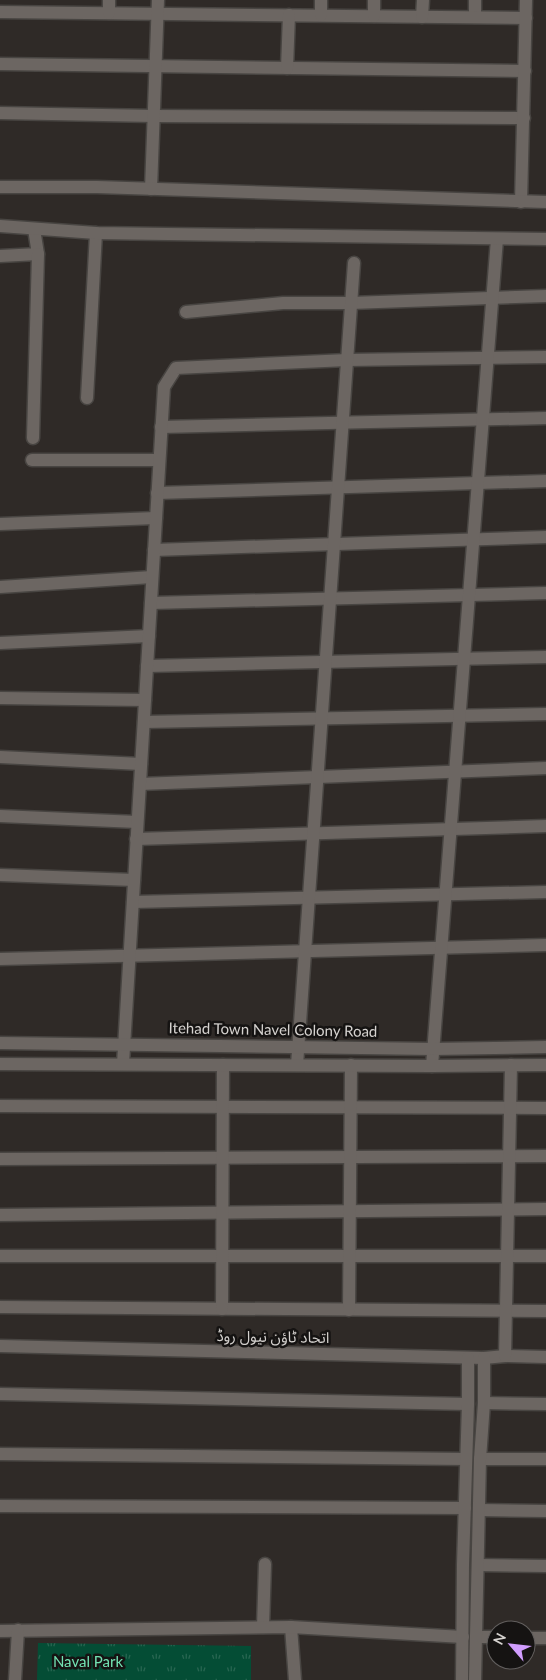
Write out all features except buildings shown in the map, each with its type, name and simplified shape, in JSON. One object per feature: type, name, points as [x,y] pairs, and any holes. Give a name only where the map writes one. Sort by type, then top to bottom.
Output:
[{"type":"street","points":[[151,189],[158,0]]},
{"type":"street","points":[[320,16],[321,0]]},
{"type":"street","points":[[374,0],[374,16]]},
{"type":"street","points":[[422,0],[422,17]]},
{"type":"street","points":[[475,0],[475,17]]},
{"type":"street","points":[[522,202],[526,0]]},
{"type":"street","points":[[0,12],[54,6],[109,6],[158,13],[526,18]]},
{"type":"street","points":[[287,68],[289,15]]},
{"type":"street","points":[[0,64],[525,71]]},
{"type":"street","points":[[0,113],[154,116],[524,118]]},
{"type":"street","points":[[0,187],[151,189],[546,202]]},
{"type":"street","points":[[0,226],[96,233],[546,239]]},
{"type":"street","points":[[33,438],[38,254],[34,229]]},
{"type":"street","points":[[87,398],[96,233]]},
{"type":"street","points":[[432,1066],[497,239]]},
{"type":"street","points":[[0,256],[38,254]]},
{"type":"street","points":[[297,1065],[354,263]]},
{"type":"street","points":[[186,312],[284,303],[351,303],[546,296]]},
{"type":"street","points":[[123,1064],[164,387],[176,368],[347,360],[546,357]]},
{"type":"street","points":[[161,427],[546,418]]},
{"type":"street","points":[[32,460],[159,460]]},
{"type":"street","points":[[157,494],[546,480]]},
{"type":"street","points":[[0,524],[156,518]]},
{"type":"street","points":[[154,550],[546,537]]},
{"type":"street","points":[[0,587],[152,577]]},
{"type":"street","points":[[151,603],[546,593]]},
{"type":"street","points":[[0,643],[149,636]]},
{"type":"street","points":[[147,666],[546,657]]},
{"type":"street","points":[[0,698],[145,700]]},
{"type":"street","points":[[144,722],[546,714]]},
{"type":"street","points":[[0,757],[141,764]]},
{"type":"street","points":[[140,784],[546,768]]},
{"type":"street","points":[[0,816],[138,822]]},
{"type":"street","points":[[136,840],[546,826]]},
{"type":"street","points":[[0,875],[134,880]]},
{"type":"street","points":[[133,902],[546,892]]},
{"type":"street","points":[[0,959],[546,945]]},
{"type":"street","name":"Itehad Town Navel Colony Road","points":[[0,1043],[433,1049],[546,1047]]},
{"type":"street","points":[[0,1064],[546,1065]]},
{"type":"street","points":[[222,1309],[223,1064]]},
{"type":"street","points":[[349,1310],[351,1065]]},
{"type":"street","points":[[505,1356],[511,1065]]},
{"type":"street","points":[[0,1106],[546,1108]]},
{"type":"street","points":[[0,1159],[546,1156]]},
{"type":"street","points":[[0,1215],[546,1209]]},
{"type":"street","points":[[0,1256],[546,1256]]},
{"type":"street","points":[[0,1307],[546,1311]]},
{"type":"street","name":"اتحاد ٹاؤن نیول روڈ","points":[[0,1346],[468,1358],[505,1356],[546,1357]]},
{"type":"street","points":[[462,1680],[468,1358]]},
{"type":"street","points":[[475,1680],[484,1358]]},
{"type":"street","points":[[0,1394],[468,1404]]},
{"type":"street","points":[[484,1403],[546,1404]]},
{"type":"street","points":[[0,1454],[466,1459]]},
{"type":"street","points":[[480,1459],[546,1459]]},
{"type":"street","points":[[0,1506],[466,1508]]},
{"type":"street","points":[[480,1510],[546,1511]]},
{"type":"street","points":[[263,1628],[265,1564]]},
{"type":"street","points":[[478,1565],[546,1566]]},
{"type":"street","points":[[0,1631],[291,1627],[463,1637]]},
{"type":"street","points":[[291,1627],[295,1680]]},
{"type":"street","points":[[15,1680],[18,1630]]},
{"type":"street","points":[[476,1637],[486,1637]]},
{"type":"green space","name":"Naval Park","points":[[38,1643],[251,1646],[251,1680],[37,1680]]}]
